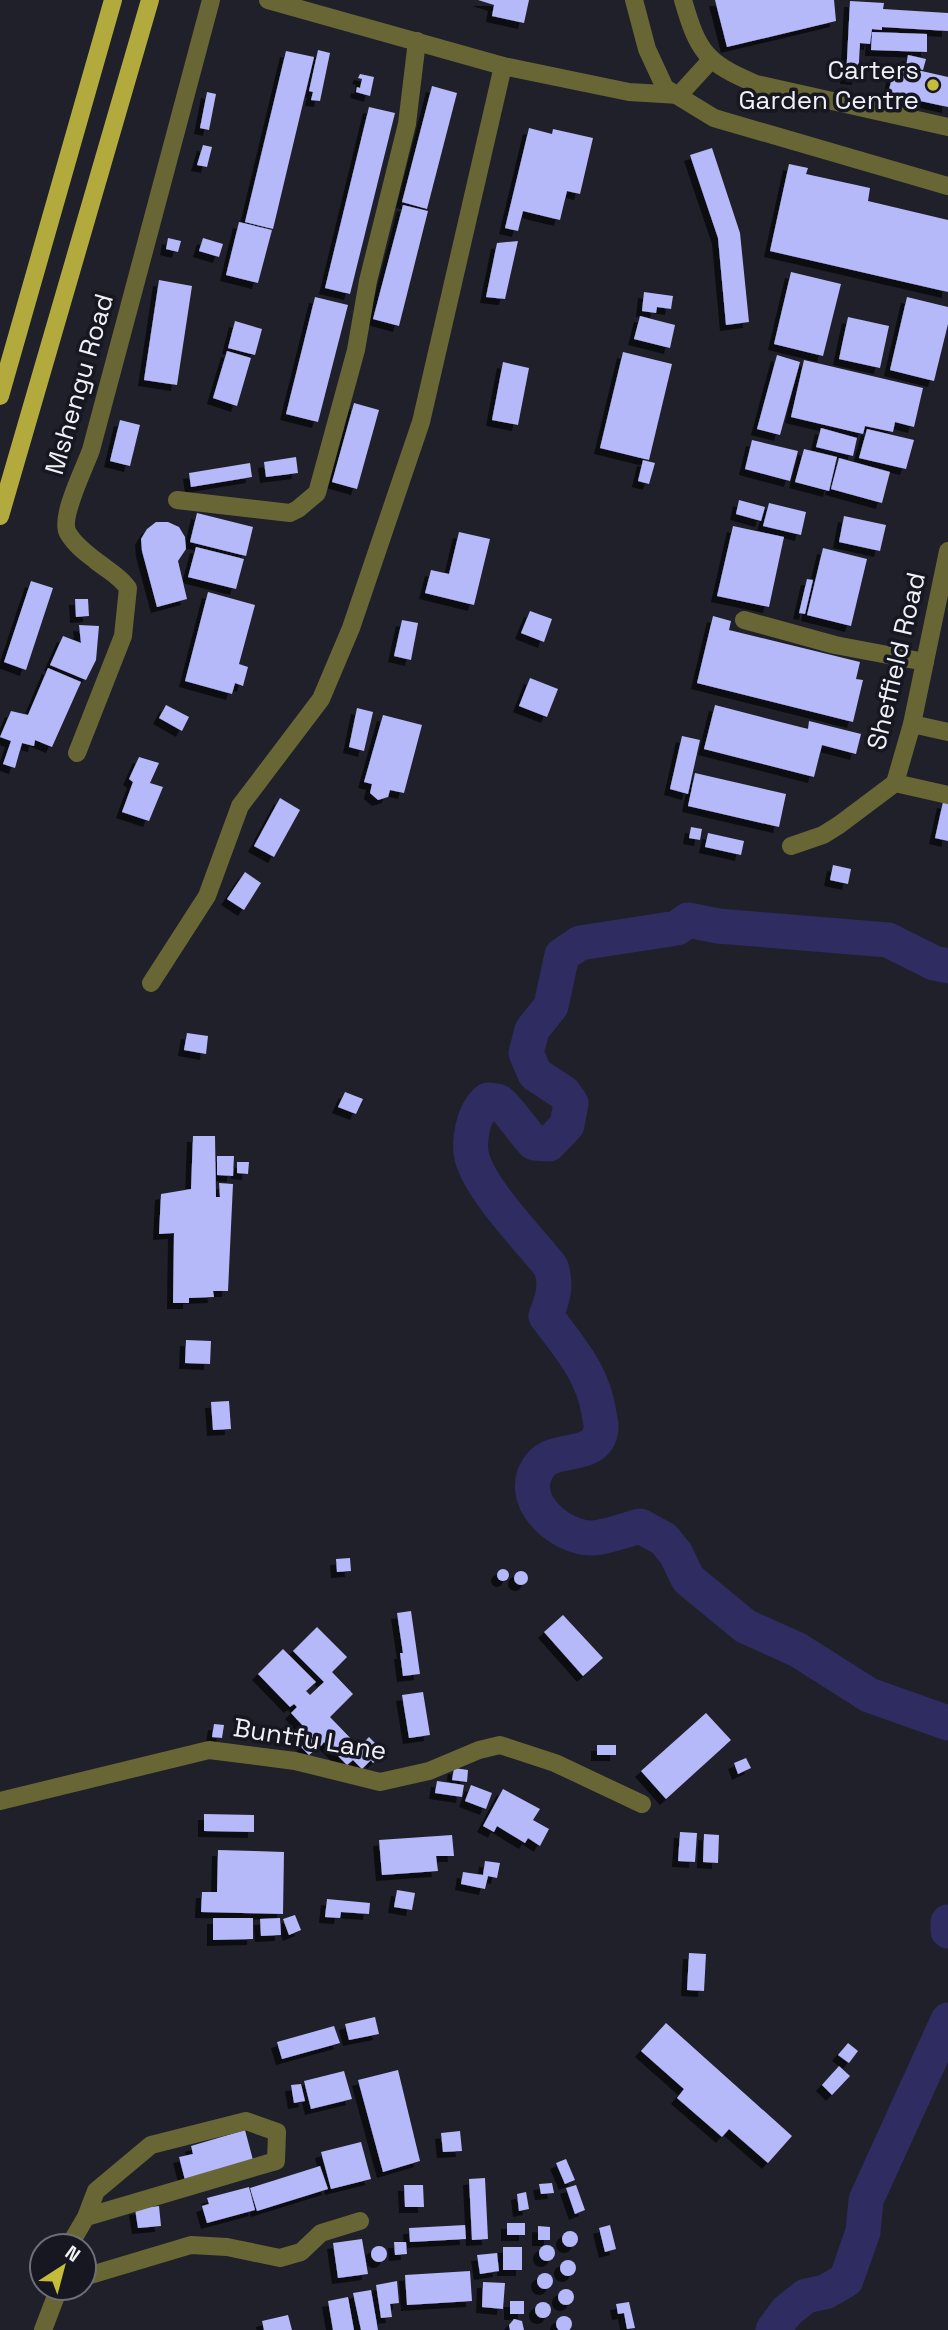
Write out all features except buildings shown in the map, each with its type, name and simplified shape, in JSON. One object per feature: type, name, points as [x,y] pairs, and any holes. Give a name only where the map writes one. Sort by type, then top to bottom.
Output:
[{"type":"main road","points":[[0,396],[113,0]]},
{"type":"main road","points":[[0,516],[149,0]]},
{"type":"street","name":"Mshengu Road","points":[[77,753],[123,636],[128,588],[122,578],[80,547],[67,532],[66,517],[91,450],[211,0]]},
{"type":"street","points":[[268,0],[503,66],[629,92],[679,95]]},
{"type":"street","points":[[634,0],[647,49],[665,88],[714,118],[948,186]]},
{"type":"street","points":[[683,0],[699,46],[727,72],[756,84],[948,127]]},
{"type":"street","points":[[177,500],[290,513],[317,493],[356,350],[368,281],[407,124],[417,41]]},
{"type":"street","points":[[679,95],[711,60]]},
{"type":"street","points":[[151,984],[206,896],[240,806],[321,699],[351,628],[421,422],[503,66]]},
{"type":"street","name":"Sheffield Road","points":[[895,783],[912,724],[948,557]]},
{"type":"street","points":[[744,620],[835,645],[925,662]]},
{"type":"street","points":[[912,724],[948,732]]},
{"type":"street","points":[[791,846],[822,835],[839,825],[895,783],[948,795]]},
{"type":"street","name":"Buntfu Lane","points":[[0,1801],[209,1749],[295,1761],[380,1782],[429,1771],[480,1750],[500,1745],[555,1763],[642,1804]]},
{"type":"street","points":[[77,2232],[96,2191],[151,2145],[246,2121],[277,2132],[276,2161],[86,2217]]},
{"type":"street","points":[[98,2273],[191,2245],[227,2247],[280,2258],[301,2252],[321,2233],[360,2221]]},
{"type":"street","points":[[43,2330],[54,2302]]},
{"type":"waterway","points":[[948,966],[934,963],[888,940],[718,926],[688,920],[677,928],[580,943],[562,955],[551,1006],[532,1030],[526,1053],[535,1074],[564,1093],[571,1103],[567,1125],[549,1144],[534,1143],[502,1105],[488,1100],[475,1120],[471,1146],[473,1161],[487,1188],[551,1267],[553,1292],[546,1316],[586,1373],[599,1413],[601,1429],[598,1439],[592,1445],[556,1455],[541,1464],[534,1477],[533,1490],[536,1502],[544,1514],[567,1532],[593,1538],[640,1526],[664,1539],[676,1554],[688,1579],[745,1626],[798,1650],[869,1695],[948,1723]]},
{"type":"waterway","points":[[948,1922],[948,1931]]},
{"type":"waterway","points":[[773,2330],[787,2311],[806,2296],[825,2292],[846,2280],[863,2232],[866,2200],[948,2020]]},
{"type":"place","name":"Carters Garden Centre","points":[[933,85]]}]
